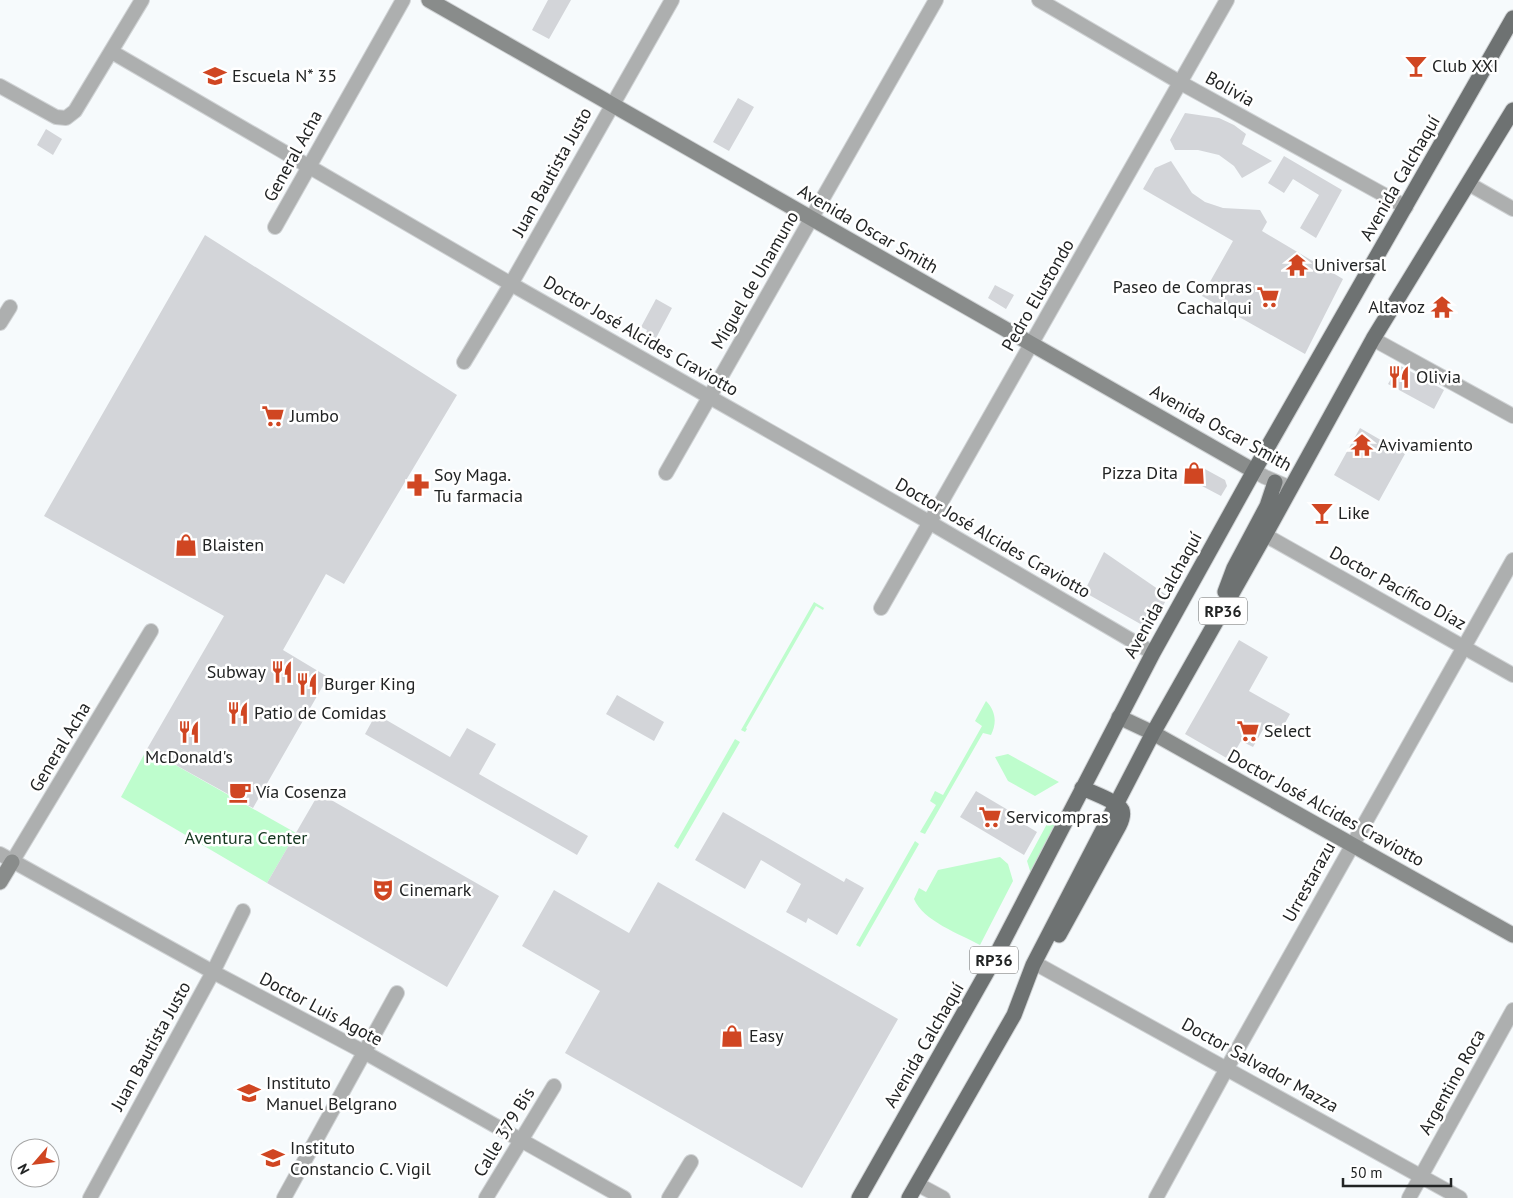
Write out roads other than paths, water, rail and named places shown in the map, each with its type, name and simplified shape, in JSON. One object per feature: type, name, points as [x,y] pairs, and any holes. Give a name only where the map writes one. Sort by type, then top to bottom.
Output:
[{"type":"main road","name":"Avenida Oscar Smith","points":[[429,0],[1254,471]]},
{"type":"main road","name":"Avenida Calchaquí","points":[[859,1198],[987,972],[1152,653],[1513,18]]},
{"type":"main road","name":"RP36","points":[[909,1198],[1014,1015],[1033,965],[1153,733],[1373,339],[1513,110]]},
{"type":"main road","points":[[1205,640],[1234,568],[1267,506],[1275,482]]},
{"type":"main road","name":"Doctor José Alcides Craviotto","points":[[1119,717],[1153,733],[1513,935]]},
{"type":"main road","points":[[1014,1015],[1048,971],[1122,821],[1123,812],[1116,805],[1082,788]]},
{"type":"main road","name":"General Acha","points":[[0,882],[6,858]]},
{"type":"street","points":[[0,86],[56,117],[66,118],[75,111],[142,0]]},
{"type":"street","name":"General Acha","points":[[275,227],[404,0]]},
{"type":"street","name":"Juan Bautista Justo","points":[[464,362],[511,284],[672,0]]},
{"type":"street","name":"Miguel de Unamuno","points":[[666,473],[936,0]]},
{"type":"street","name":"Bolivia","points":[[1039,0],[1180,83],[1406,207]]},
{"type":"street","name":"Pedro Elustondo","points":[[881,608],[1227,0]]},
{"type":"street","name":"Doctor José Alcides Craviotto","points":[[112,52],[511,284],[929,522],[1152,653]]},
{"type":"street","points":[[1469,184],[1513,209]]},
{"type":"street","points":[[0,323],[10,307]]},
{"type":"street","points":[[1373,339],[1513,416]]},
{"type":"street","name":"Avenida Oscar Smith","points":[[1254,471],[1291,488]]},
{"type":"street","name":"Doctor Pacífico Díaz","points":[[1265,535],[1513,675]]},
{"type":"street","name":"Urrestarazu","points":[[1156,1198],[1352,844],[1513,560]]},
{"type":"street","name":"General Acha","points":[[6,858],[151,631]]},
{"type":"street","name":"Doctor Luis Agote","points":[[6,858],[364,1052],[624,1198]]},
{"type":"street","name":"Juan Bautista Justo","points":[[90,1198],[214,972],[243,911]]},
{"type":"street","name":"Doctor Salvador Mazza","points":[[1048,971],[1460,1198]]},
{"type":"street","points":[[284,1198],[397,993]]},
{"type":"street","name":"Argentino Roca","points":[[1409,1198],[1513,1010]]},
{"type":"street","name":"Calle 379 Bis","points":[[486,1198],[554,1086]]},
{"type":"street","points":[[669,1198],[691,1162]]},
{"type":"street","points":[[917,1184],[941,1197]]},
{"type":"place","name":"Club XXI","points":[[1416,66]]},
{"type":"place","name":"Escuela N* 35","points":[[215,76]]},
{"type":"place","name":"Universal","points":[[1297,265]]},
{"type":"place","name":"Paseo de Compras Cachalqui","points":[[1268,297]]},
{"type":"place","name":"Altavoz","points":[[1442,307]]},
{"type":"place","name":"Olivia","points":[[1399,377]]},
{"type":"place","name":"Jumbo","points":[[273,416]]},
{"type":"place","name":"Avivamiento","points":[[1362,445]]},
{"type":"place","name":"Pizza Dita","points":[[1194,473]]},
{"type":"place","name":"Soy Maga. Tu farmacia","points":[[418,485]]},
{"type":"place","name":"Like","points":[[1322,513]]},
{"type":"place","name":"Blaisten","points":[[186,545]]},
{"type":"place","name":"Subway","points":[[282,672]]},
{"type":"place","name":"Burger King","points":[[307,684]]},
{"type":"place","name":"Patio de Comidas","points":[[238,713]]},
{"type":"place","name":"Select","points":[[1248,731]]},
{"type":"place","name":"McDonald's","points":[[189,732]]},
{"type":"place","name":"Vía Cosenza","points":[[240,792]]},
{"type":"place","name":"Servicompras","points":[[990,817]]},
{"type":"place","name":"Cinemark","points":[[383,890]]},
{"type":"place","name":"Easy","points":[[732,1036]]},
{"type":"place","name":"Instituto Manuel Belgrano","points":[[249,1093]]},
{"type":"place","name":"Instituto Constancio C. Vigil","points":[[273,1158]]},
{"type":"park label","name":"Aventura Center","points":[[246,838]]}]
